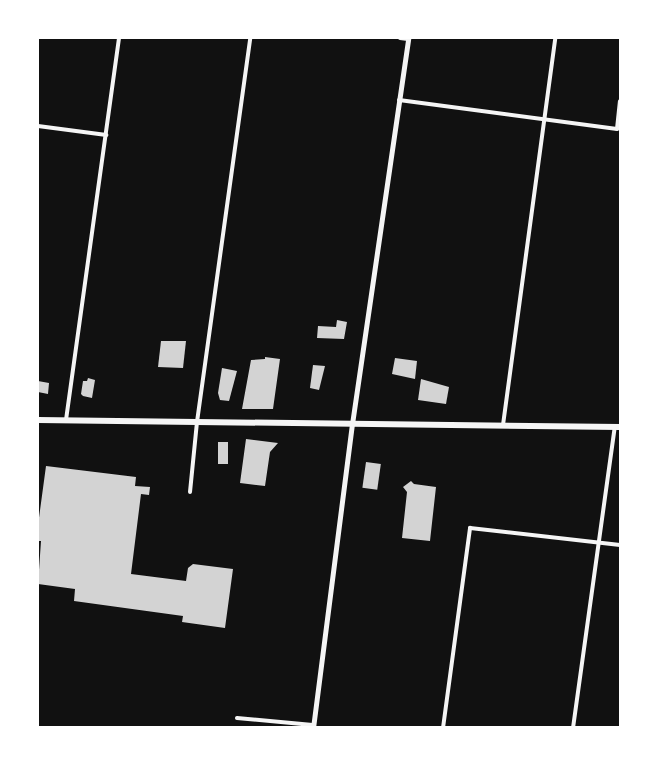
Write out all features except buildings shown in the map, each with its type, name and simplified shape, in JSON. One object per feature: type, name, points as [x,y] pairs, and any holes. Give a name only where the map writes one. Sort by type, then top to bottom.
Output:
[{"type":"main road","points":[[313,726],[352,424],[408,38]]},
{"type":"main road","points":[[38,420],[618,426]]},
{"type":"street","points":[[66,421],[119,38]]},
{"type":"street","points":[[190,492],[197,422],[250,38]]},
{"type":"street","points":[[400,38],[408,38]]},
{"type":"street","points":[[503,425],[555,38]]},
{"type":"street","points":[[399,100],[617,129],[621,101]]},
{"type":"street","points":[[38,126],[106,135]]},
{"type":"street","points":[[573,728],[618,426]]},
{"type":"street","points":[[443,728],[470,528],[621,545]]},
{"type":"street","points":[[237,718],[313,726]]}]
